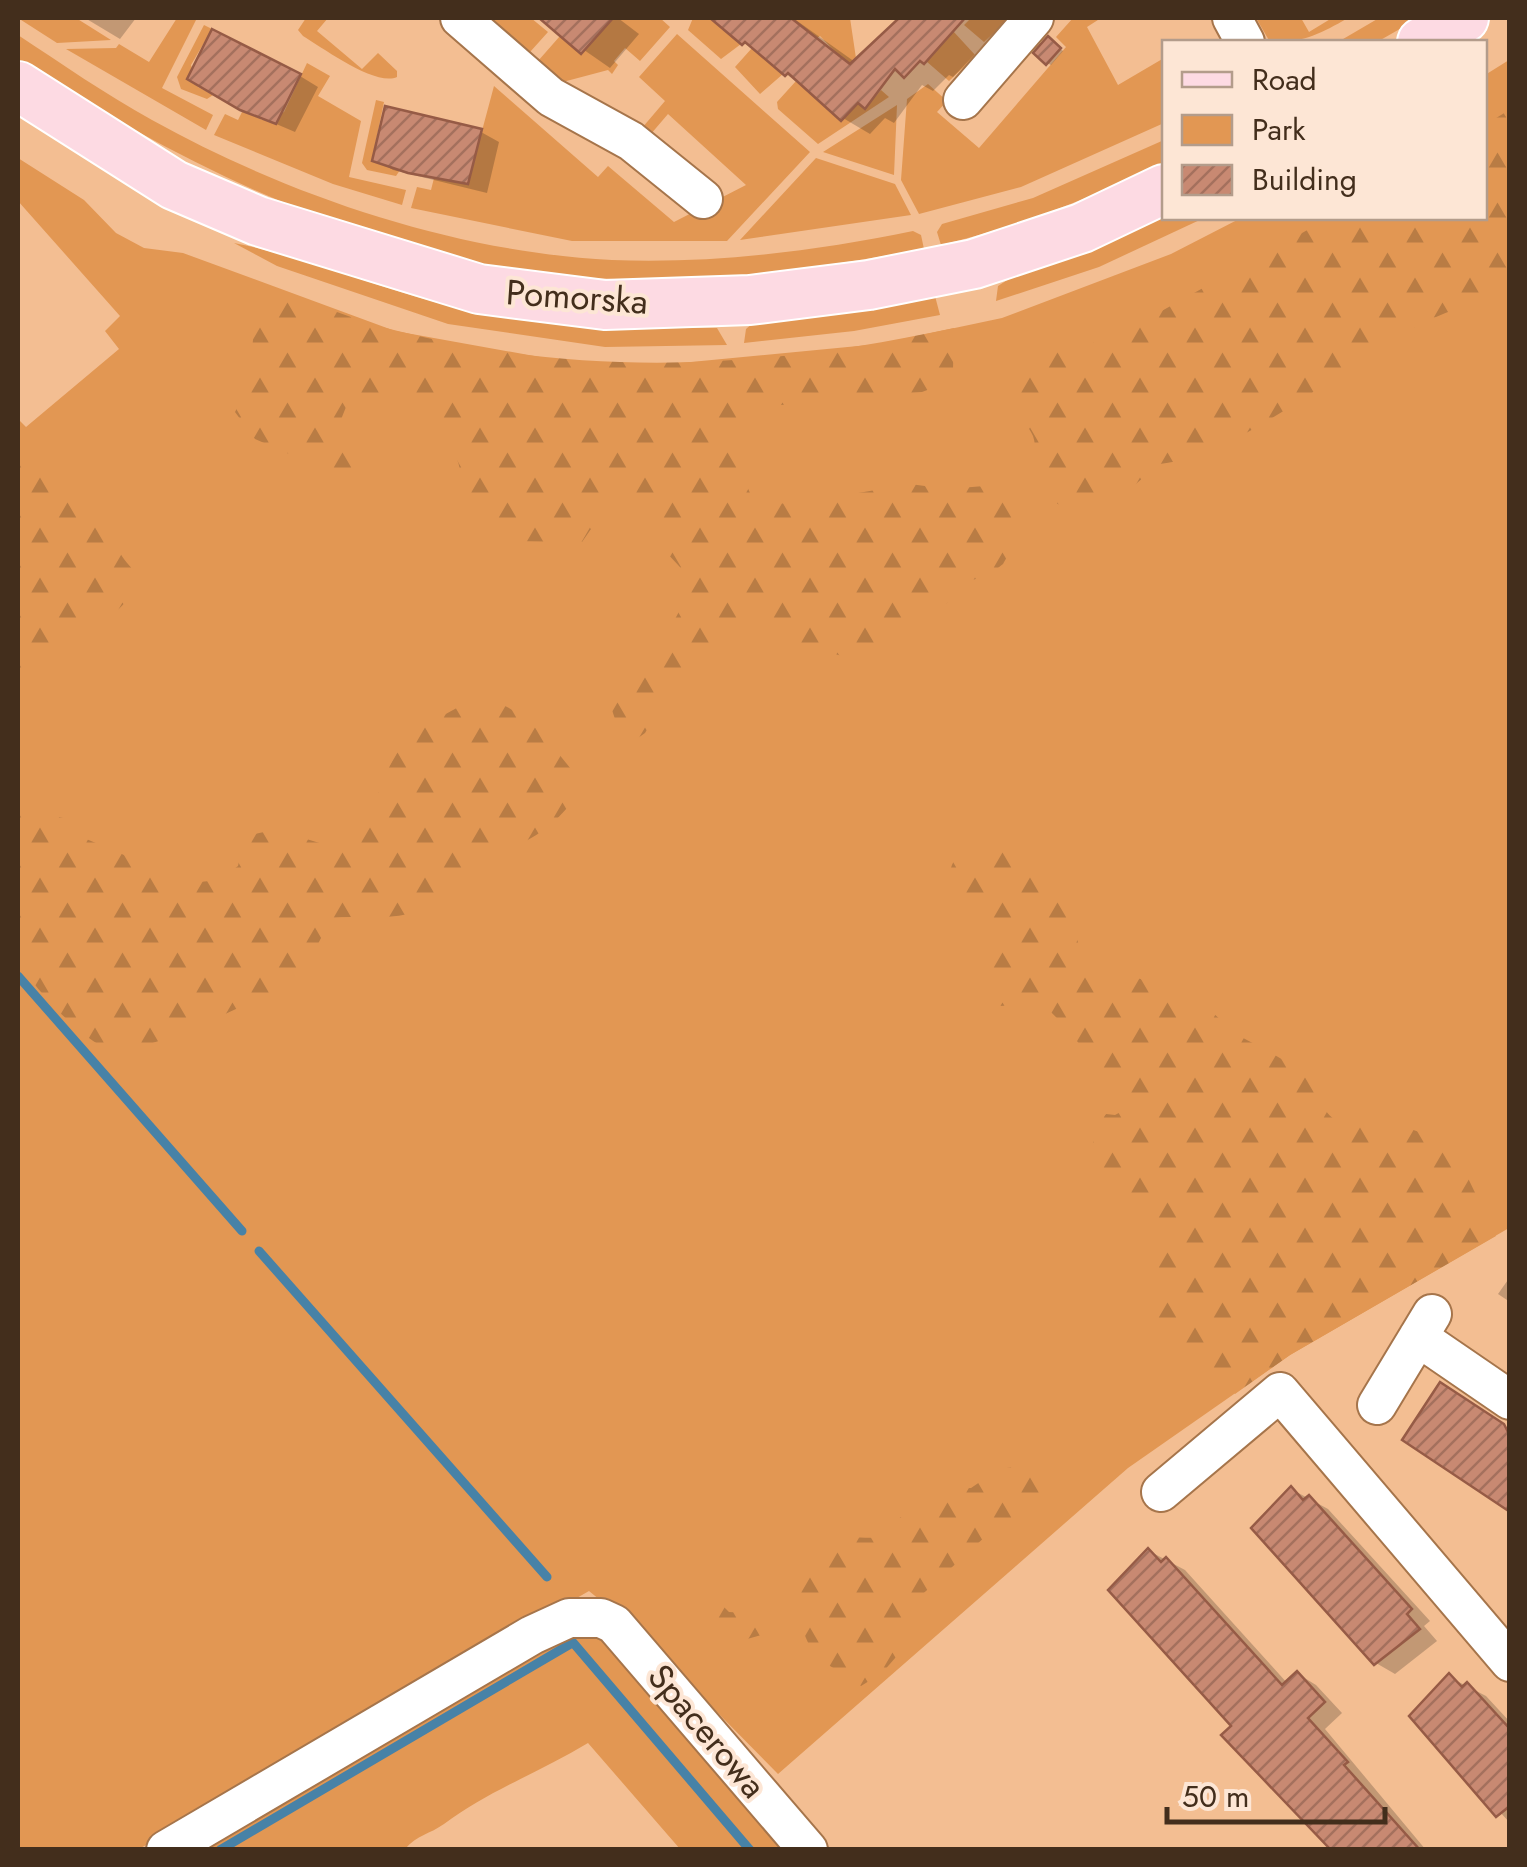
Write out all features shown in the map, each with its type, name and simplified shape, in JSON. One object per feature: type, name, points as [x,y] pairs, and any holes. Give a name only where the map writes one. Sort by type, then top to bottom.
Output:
[{"type":"main road","points":[[1426,40],[1464,18]]},
{"type":"main road","name":"Pomorska","points":[[18,86],[174,185],[258,221],[362,257],[479,289],[606,305],[750,300],[869,285],[974,264],[1082,228],[1162,190]]},
{"type":"street","points":[[460,18],[551,96],[631,140],[703,199]]},
{"type":"street","points":[[963,100],[1034,18]]},
{"type":"street","points":[[1232,18],[1244,40]]},
{"type":"street","points":[[1377,1405],[1425,1325],[1510,1400]]},
{"type":"street","points":[[1161,1492],[1280,1392],[1510,1662]]},
{"type":"street","name":"Spacerowa","points":[[166,1850],[532,1634],[570,1618],[601,1618],[614,1624],[808,1850]]},
{"type":"green space","points":[[18,18],[76,18],[111,40],[57,43]]},
{"type":"green space","points":[[177,18],[197,18],[162,88],[213,115],[206,130],[66,49],[116,48],[119,44],[149,62]]},
{"type":"green space","points":[[306,18],[328,18],[317,31],[362,69],[378,53],[397,71],[397,77],[388,79],[363,72],[303,36],[298,30]]},
{"type":"green space","points":[[531,18],[548,32],[530,52],[492,19]]},
{"type":"green space","points":[[613,18],[660,18],[670,27],[640,61],[625,48],[614,61],[618,65],[612,74],[608,70],[559,83],[538,61],[560,36],[581,54]]},
{"type":"green space","points":[[693,18],[710,18],[741,44],[721,59],[688,30]]},
{"type":"green space","points":[[791,18],[850,18],[857,65],[852,69],[820,36],[816,39]]},
{"type":"green space","points":[[971,18],[1010,18],[984,42],[964,25]]},
{"type":"green space","points":[[1073,18],[1101,18],[1087,27],[1118,85],[1162,59],[1162,124],[1021,187],[919,214],[901,180],[907,99],[928,84],[947,101],[937,112],[979,148],[1066,47],[1056,37]]},
{"type":"green space","points":[[1256,18],[1301,18],[1309,32],[1332,18],[1348,18],[1311,36],[1269,40]]},
{"type":"green space","points":[[1379,18],[1419,18],[1380,40],[1341,40]]},
{"type":"green space","points":[[204,25],[212,29],[191,65],[198,87],[213,95],[207,99],[181,89],[177,77]]},
{"type":"green space","points":[[953,31],[976,56],[949,81],[926,61]]},
{"type":"green space","points":[[677,34],[810,152],[727,241],[572,241],[411,208],[417,187],[431,190],[434,178],[468,183],[494,86],[598,177],[608,166],[674,222],[746,185],[668,114],[650,135],[642,128],[665,101],[639,77]]},
{"type":"green space","points":[[18,35],[117,100],[205,148],[316,196],[434,232],[553,255],[612,260],[764,254],[913,231],[921,235],[924,249],[787,270],[648,280],[555,275],[483,264],[342,225],[208,168],[143,135],[18,61]]},
{"type":"green space","points":[[752,48],[783,74],[760,94],[735,67]]},
{"type":"green space","points":[[1509,60],[1509,1228],[1290,1355],[1128,1468],[778,1774],[633,1627],[589,1591],[139,1849],[18,1849],[18,419],[26,427],[119,349],[105,331],[120,316],[18,201],[18,158],[84,200],[116,233],[144,248],[183,253],[395,331],[573,363],[649,366],[879,344],[1002,318],[1171,254],[1237,220],[1487,220],[1487,74]]},
{"type":"green space","points":[[307,63],[330,76],[318,96],[361,121],[349,177],[406,190],[402,205],[333,184],[214,135],[225,114],[238,120],[243,110],[262,120],[284,112]]},
{"type":"green space","points":[[796,81],[841,120],[858,103],[865,109],[881,90],[889,97],[818,144],[778,109],[777,102]]},
{"type":"green space","points":[[376,100],[384,102],[372,160],[400,170],[396,176],[367,170],[362,163]]},
{"type":"green space","points":[[897,105],[894,175],[823,152]]},
{"type":"green space","points":[[1509,110],[1509,289],[1422,324],[1285,410],[1217,447],[1185,459],[1155,464],[1130,488],[1097,506],[1064,507],[1050,498],[1037,477],[1033,436],[1017,408],[1020,353],[1093,343],[1149,318],[1325,220],[1487,220],[1487,124]]},
{"type":"green space","points":[[1162,141],[1162,164],[1137,176],[1027,220],[941,245],[937,232],[942,224],[1033,198]]},
{"type":"green space","points":[[816,158],[895,184],[911,215],[740,240]]},
{"type":"green space","points":[[1162,217],[1162,220],[1200,220],[1099,267],[996,301],[998,286],[1012,277],[1071,258]]},
{"type":"green space","points":[[234,243],[464,309],[558,323],[717,328],[727,345],[605,347],[448,324],[277,266]]},
{"type":"green space","points":[[935,296],[940,315],[854,331],[744,343],[746,329],[754,322]]},
{"type":"green space","points":[[297,297],[385,328],[468,346],[607,362],[745,359],[884,342],[954,328],[953,370],[946,383],[922,392],[748,408],[735,442],[740,466],[754,502],[795,504],[910,484],[947,489],[997,485],[1015,512],[1013,546],[1003,564],[989,575],[969,581],[939,611],[848,658],[787,639],[773,622],[755,615],[736,622],[723,638],[689,658],[645,733],[631,743],[621,737],[609,701],[660,643],[692,580],[665,551],[662,517],[648,502],[616,491],[606,505],[589,510],[586,519],[591,529],[582,542],[512,541],[466,497],[457,459],[439,424],[428,412],[401,399],[385,398],[346,407],[338,427],[364,461],[351,481],[255,439],[235,412],[250,383],[254,324],[269,299]]},
{"type":"green space","points":[[18,454],[43,462],[79,488],[98,510],[122,556],[139,574],[132,593],[111,615],[56,639],[42,650],[33,663],[18,707]]},
{"type":"green space","points":[[475,698],[510,708],[524,718],[584,785],[569,806],[541,832],[482,864],[429,906],[394,916],[331,918],[308,960],[289,981],[202,1024],[127,1050],[113,1051],[75,1027],[20,963],[16,908],[18,788],[31,794],[43,813],[63,818],[84,838],[190,883],[219,880],[238,866],[244,838],[275,831],[330,844],[353,835],[363,825],[403,745],[428,725]]},
{"type":"green space","points":[[992,840],[1020,851],[1043,872],[1067,912],[1082,956],[1095,972],[1103,977],[1117,970],[1192,999],[1218,1017],[1227,1029],[1301,1073],[1315,1089],[1327,1113],[1351,1129],[1370,1115],[1451,1143],[1496,1236],[1290,1355],[1235,1394],[1168,1347],[1153,1321],[1159,1266],[1152,1244],[1130,1214],[1091,1181],[1094,1127],[1106,1114],[1115,1115],[1128,1108],[1077,1041],[1042,1004],[999,1006],[987,993],[992,959],[989,939],[951,871],[955,861],[968,850]]},
{"type":"green space","points":[[1038,1464],[1047,1470],[1043,1498],[987,1535],[914,1602],[903,1649],[882,1673],[861,1686],[815,1653],[801,1623],[799,1594],[805,1566],[821,1545],[840,1538],[875,1538],[934,1490],[971,1488],[999,1469]]},
{"type":"green space","points":[[718,1601],[729,1612],[765,1614],[773,1620],[768,1633],[733,1643],[727,1640],[705,1616],[703,1603]]},
{"type":"green space","points":[[598,1632],[796,1849],[680,1849],[588,1743],[479,1801],[405,1849],[191,1850],[538,1641]]},
{"type":"building","points":[[539,18],[613,18],[581,54]]},
{"type":"building","points":[[710,18],[791,18],[850,64],[899,18],[965,18],[924,64],[920,61],[904,78],[895,69],[865,109],[858,103],[841,121],[788,73],[785,76]]},
{"type":"building","points":[[212,29],[301,74],[276,124],[240,110],[187,79]]},
{"type":"building","points":[[1048,36],[1061,48],[1046,65],[1033,53]]},
{"type":"building","points":[[385,106],[482,129],[468,184],[408,173],[372,161]]},
{"type":"building","points":[[1440,1382],[1504,1424],[1510,1436],[1510,1512],[1402,1440]]},
{"type":"building","points":[[1291,1486],[1303,1500],[1309,1495],[1412,1609],[1407,1614],[1420,1629],[1374,1665],[1251,1528]]},
{"type":"building","points":[[1148,1548],[1161,1562],[1166,1557],[1282,1685],[1297,1671],[1325,1702],[1308,1718],[1420,1850],[1331,1850],[1221,1735],[1231,1726],[1108,1590]]},
{"type":"building","points":[[1449,1673],[1462,1687],[1467,1682],[1510,1729],[1510,1806],[1496,1817],[1409,1716]]},
{"type":"waterway","points":[[18,976],[242,1231]]},
{"type":"waterway","points":[[259,1251],[547,1577]]},
{"type":"waterway","points":[[570,1639],[750,1850]]},
{"type":"waterway","points":[[220,1850],[572,1643]]}]
